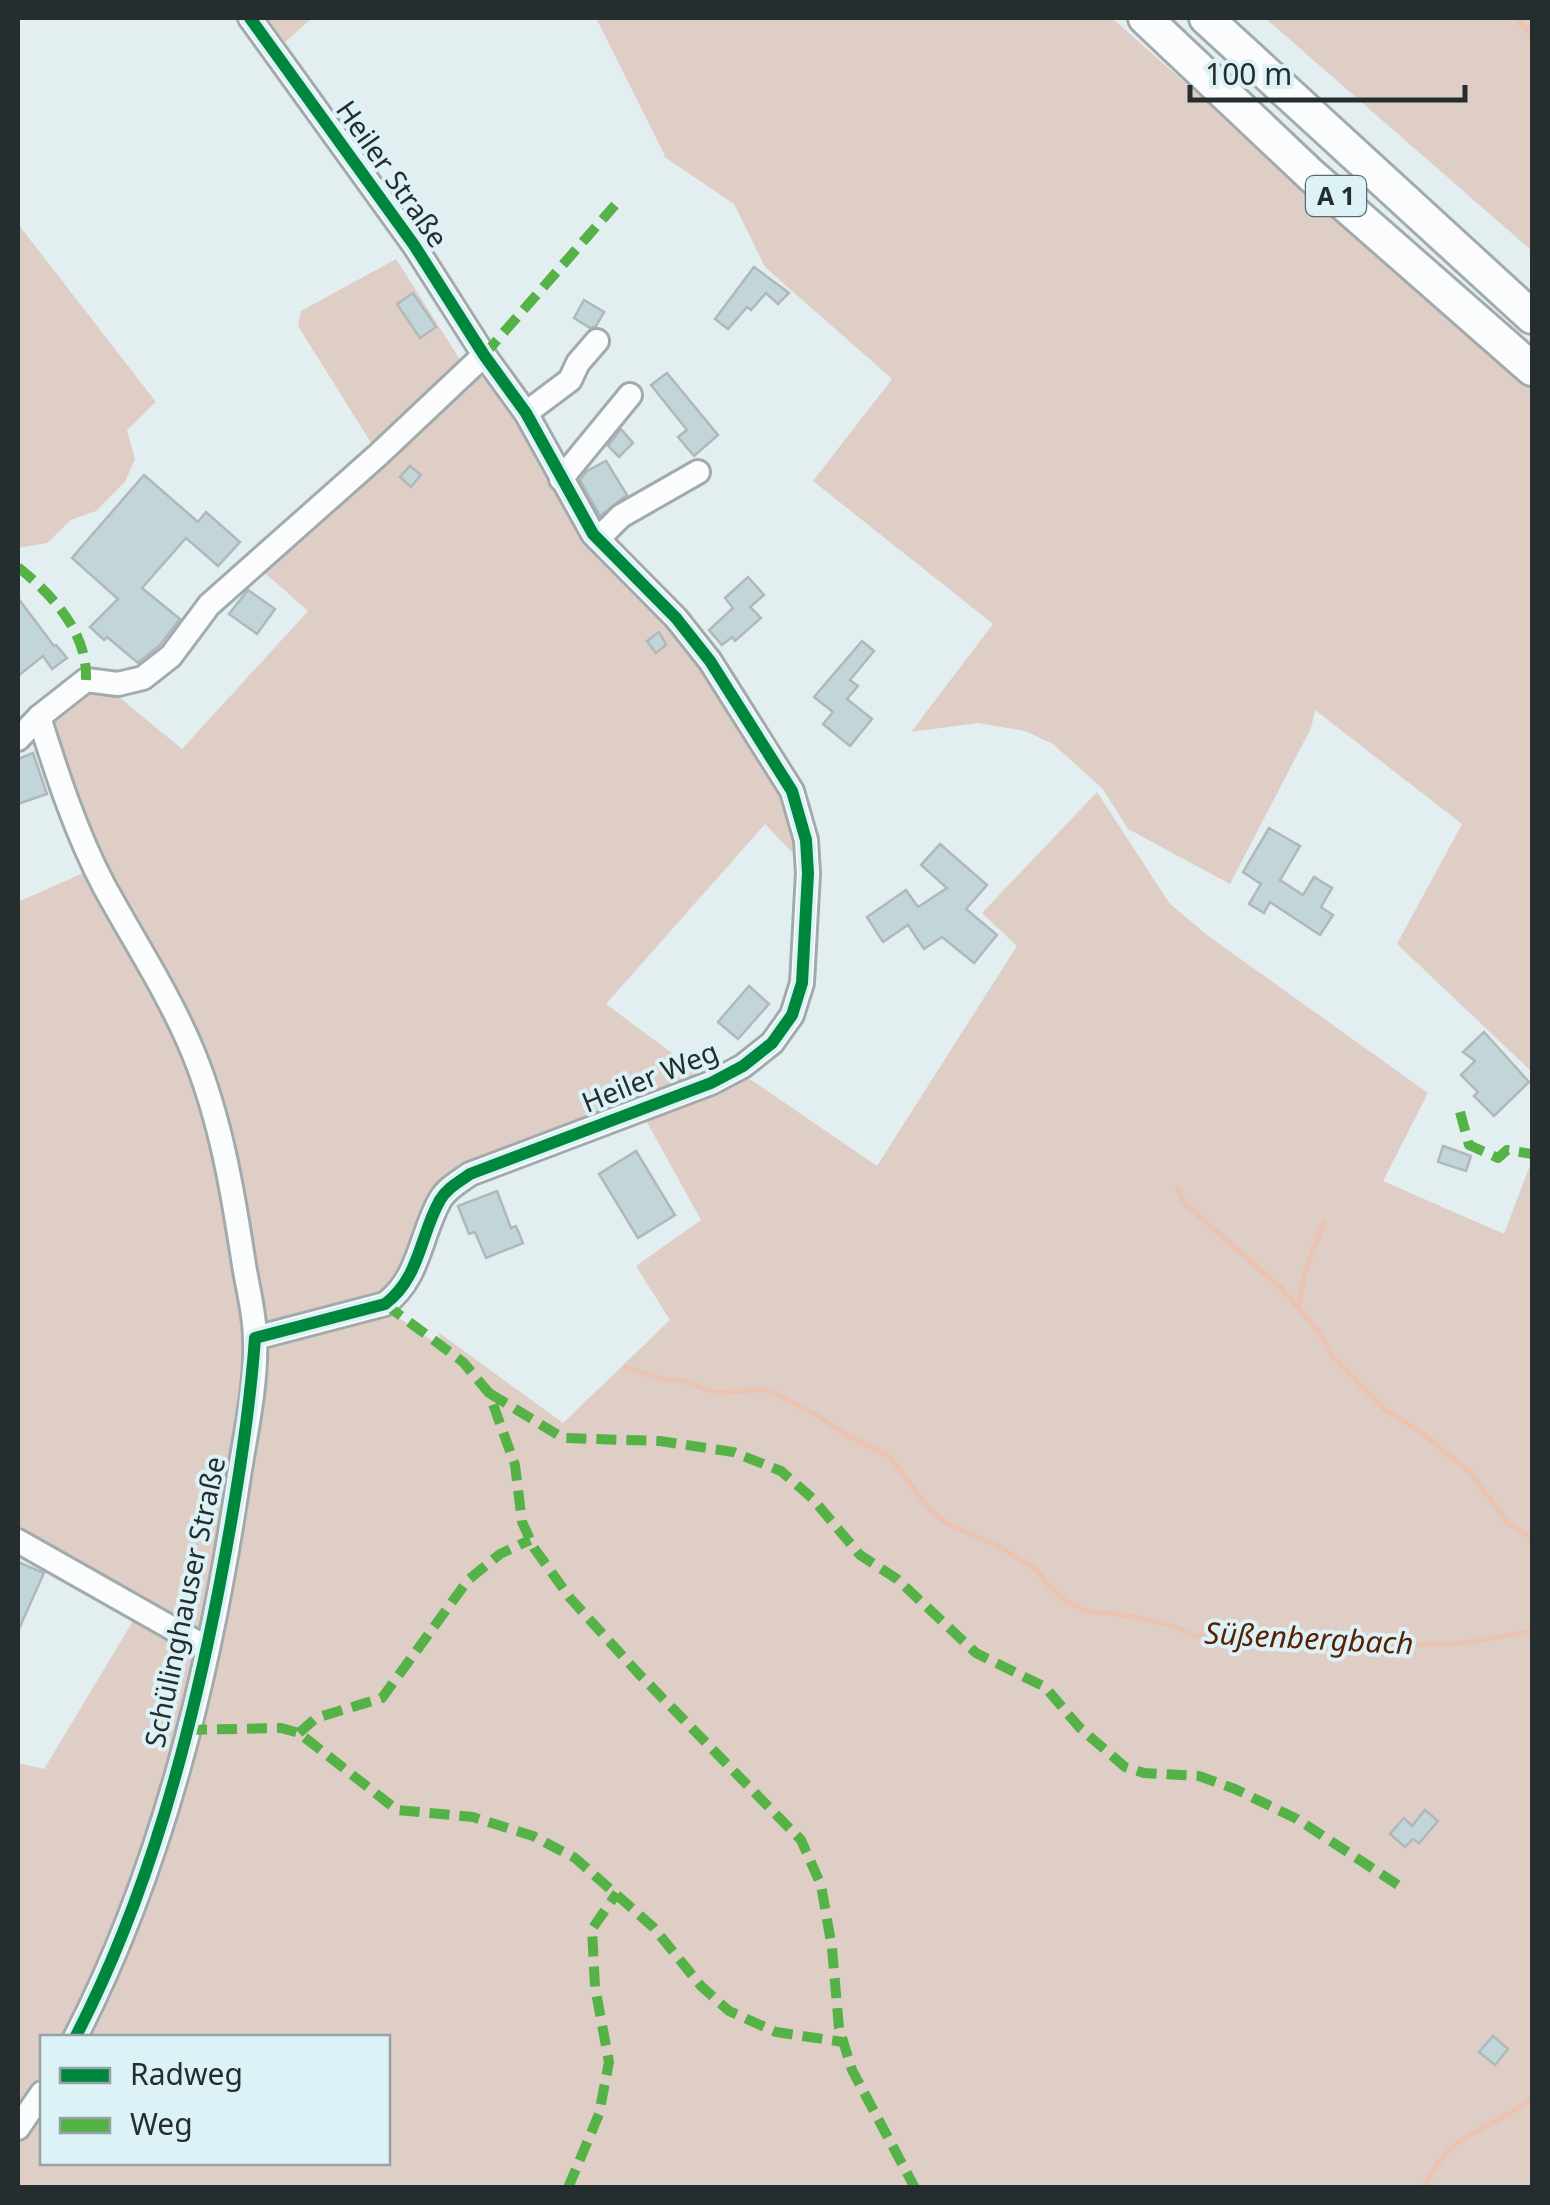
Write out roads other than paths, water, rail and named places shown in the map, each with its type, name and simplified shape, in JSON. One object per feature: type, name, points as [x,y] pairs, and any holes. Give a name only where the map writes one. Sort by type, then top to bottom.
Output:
[{"type":"highway","name":"A 1","points":[[1144,18],[1311,175],[1532,369]]},
{"type":"highway","name":"A 1","points":[[1206,18],[1532,317]]},
{"type":"street","name":"Heiler Straße","points":[[250,18],[414,245],[486,359]]},
{"type":"street","points":[[526,413],[570,380],[578,362],[597,341]]},
{"type":"street","name":"Heiler Weg","points":[[256,1338],[385,1304],[408,1280],[439,1202],[448,1190],[470,1174],[711,1083],[761,1052],[792,1015],[802,983],[808,873],[806,840],[792,792],[710,661],[676,618],[598,539],[526,413],[486,359]]},
{"type":"street","points":[[18,740],[39,717],[86,680],[118,684],[143,678],[171,656],[210,605],[486,359]]},
{"type":"street","points":[[561,479],[630,395]]},
{"type":"street","points":[[598,539],[621,516],[698,472]]},
{"type":"street","name":"Schülinghauser Straße","points":[[39,717],[59,780],[102,882],[194,1054],[230,1172],[256,1338],[234,1512],[198,1694],[146,1874],[75,2035]]},
{"type":"street","name":"Schülinghauser Straße","points":[[18,1541],[207,1648]]},
{"type":"street","points":[[18,2128],[40,2096]]},
{"type":"waterway","points":[[1516,18],[1532,35]]},
{"type":"waterway","points":[[1178,1188],[1183,1202],[1282,1289],[1319,1332],[1333,1357],[1384,1409],[1418,1430],[1470,1472],[1508,1523],[1532,1539]]},
{"type":"waterway","points":[[1299,1304],[1304,1275],[1324,1222]]},
{"type":"waterway","name":"Süßenbergbach","points":[[625,1367],[668,1381],[682,1380],[716,1393],[766,1389],[818,1416],[890,1457],[930,1510],[948,1524],[998,1546],[1037,1570],[1066,1601],[1088,1612],[1168,1624],[1196,1636],[1294,1634],[1323,1641],[1355,1640],[1384,1646],[1466,1643],[1532,1631]]},
{"type":"waterway","points":[[1424,2188],[1434,2168],[1458,2143],[1532,2099]]}]
